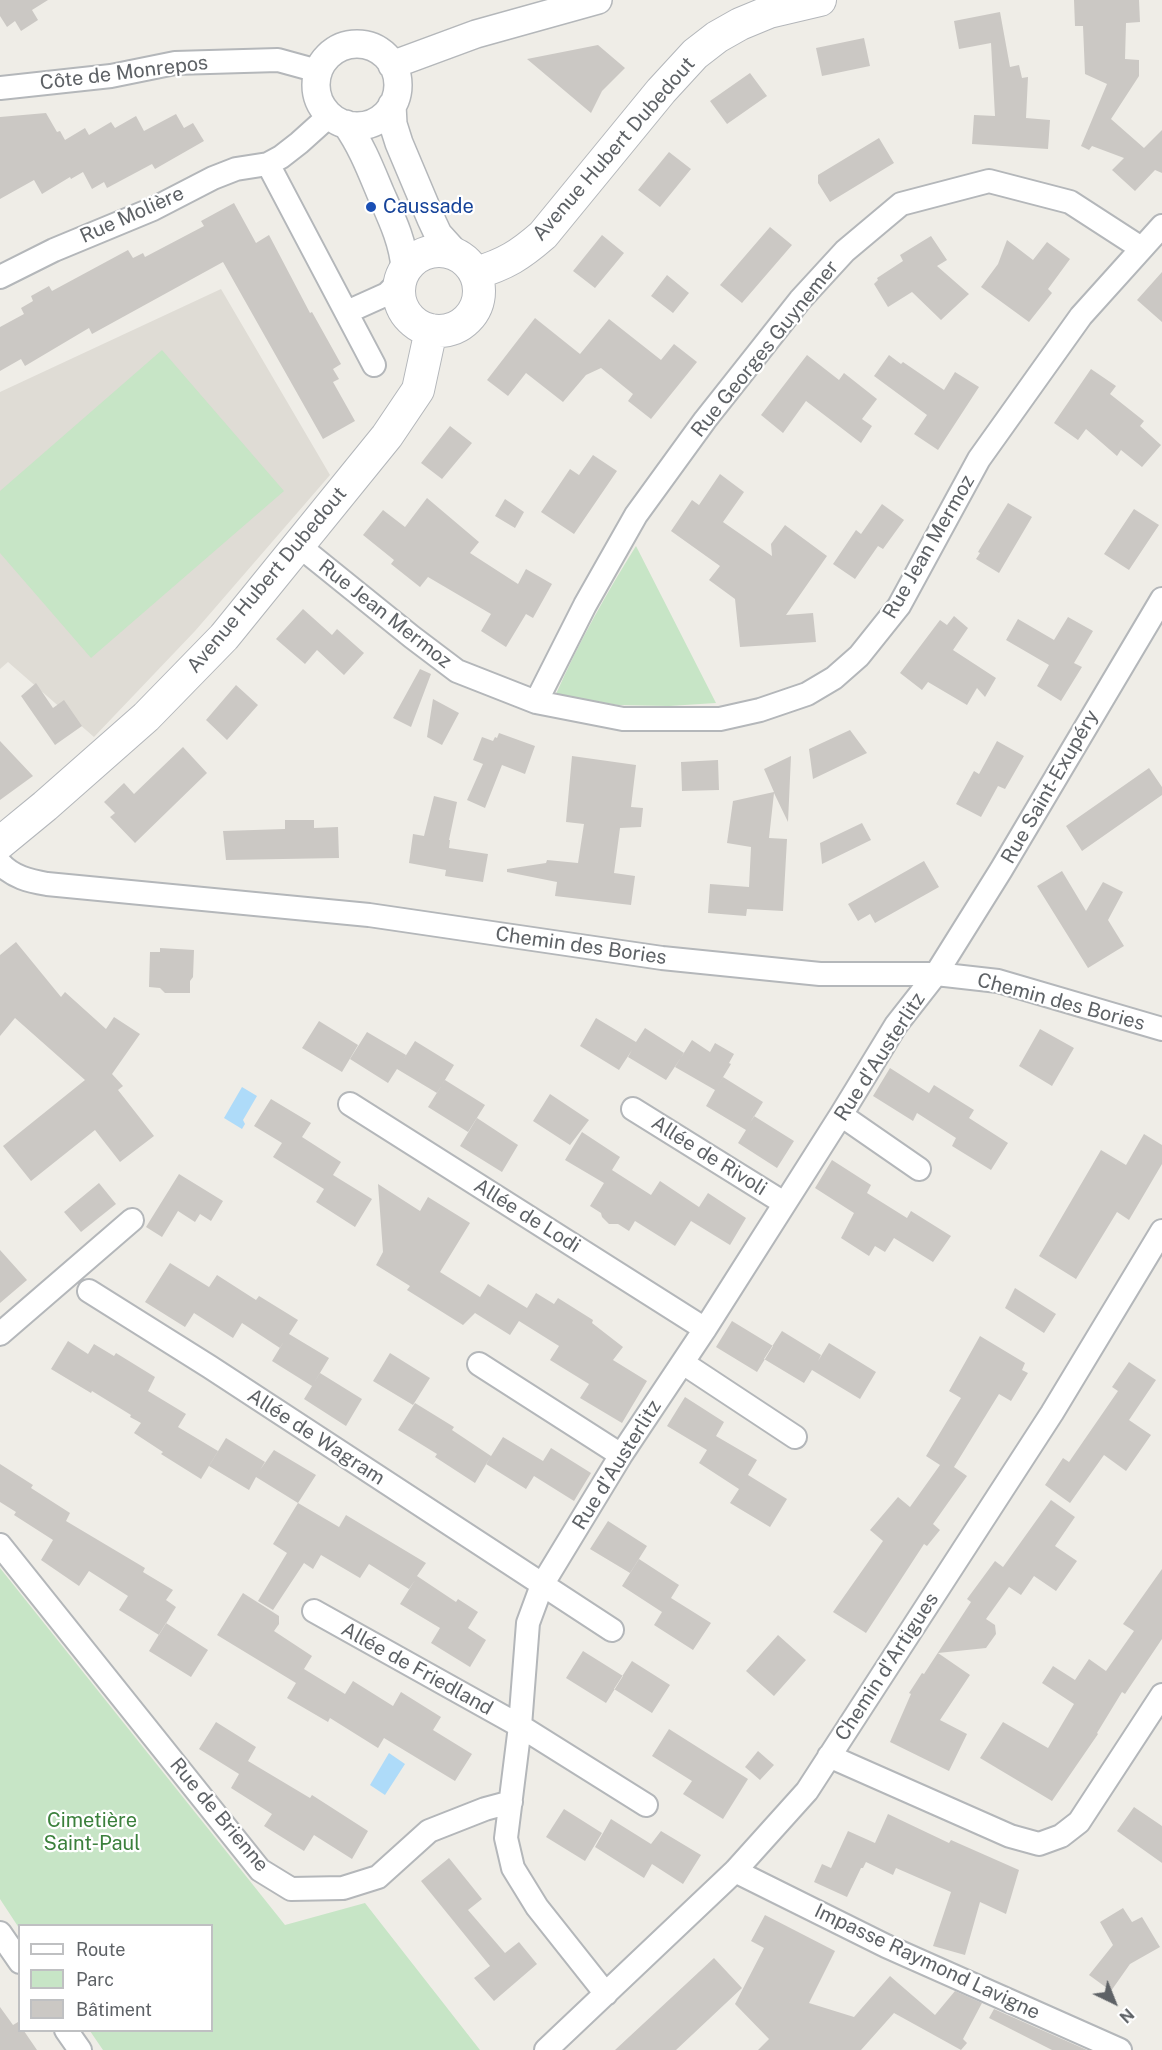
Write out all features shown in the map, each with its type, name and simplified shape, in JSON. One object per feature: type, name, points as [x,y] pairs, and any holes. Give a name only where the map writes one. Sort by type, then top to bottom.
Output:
[{"type":"main road","name":"Avenue Hubert Dubedout","points":[[466,264],[494,267],[522,254],[543,235],[661,90],[702,48],[717,37],[769,12],[820,0]]},
{"type":"main road","points":[[434,250],[446,251],[466,264],[479,285],[479,298],[467,320],[444,331],[431,330],[414,322],[402,307],[399,294],[403,274],[413,259],[434,250]]},
{"type":"main road","name":"Avenue Hubert Dubedout","points":[[0,843],[146,717],[224,637],[387,435],[418,390],[431,330]]},
{"type":"street","points":[[392,65],[476,34],[593,1]]},
{"type":"street","points":[[338,120],[359,126],[372,123],[384,115],[392,105],[397,92],[397,78],[384,54],[373,47],[360,44],[347,45],[334,51],[318,71],[316,82],[320,104],[357,139],[404,252],[403,274],[387,294],[346,312]]},
{"type":"street","name":"Côte de Monrepos","points":[[0,88],[111,76],[175,63],[278,60],[318,71]]},
{"type":"street","points":[[392,105],[393,124],[399,143],[431,219],[438,234],[466,264]]},
{"type":"street","name":"Rue Molière","points":[[0,277],[54,250],[153,209],[213,178],[236,169],[268,164],[338,120]]},
{"type":"street","points":[[268,164],[374,365]]},
{"type":"street","name":"Rue Georges Guynemer","points":[[536,702],[585,605],[636,515],[705,420],[800,300],[845,251],[901,204],[989,181],[1070,202],[1141,248]]},
{"type":"street","name":"Rue Jean Mermoz","points":[[298,545],[457,671],[536,702],[624,719],[720,720],[760,710],[807,694],[834,678],[859,657],[899,606],[980,459],[1081,316],[1162,226]]},
{"type":"street","name":"Rue Saint-Exupéry","points":[[936,974],[1001,870],[1162,599]]},
{"type":"street","name":"Chemin des Bories","points":[[0,863],[24,880],[47,884],[369,915],[662,958],[820,974],[936,974],[998,981],[1162,1029]]},
{"type":"street","name":"Rue d'Austerlitz","points":[[606,1994],[537,1907],[513,1868],[506,1838],[520,1726],[528,1623],[542,1585],[621,1455],[705,1329],[896,1025],[936,974]]},
{"type":"street","name":"Allée de Lodi","points":[[350,1104],[705,1329]]},
{"type":"street","name":"Allée de Rivoli","points":[[633,1109],[784,1203]]},
{"type":"street","points":[[841,1115],[920,1169]]},
{"type":"street","points":[[0,1334],[132,1220]]},
{"type":"street","name":"Chemin d'Artigues","points":[[546,2050],[735,1871],[807,1791],[1052,1413],[1162,1232]]},
{"type":"street","name":"Allée de Wagram","points":[[89,1291],[210,1367],[612,1630]]},
{"type":"street","points":[[683,1363],[795,1437]]},
{"type":"street","points":[[479,1364],[621,1455]]},
{"type":"street","name":"Rue de Brienne","points":[[0,1545],[260,1870],[291,1889],[343,1888],[378,1877],[429,1831],[485,1809],[511,1802]]},
{"type":"street","name":"Allée de Friedland","points":[[314,1611],[520,1726],[646,1805]]},
{"type":"street","points":[[829,1756],[1010,1836],[1039,1844],[1061,1836],[1079,1822],[1162,1695]]},
{"type":"street","name":"Impasse Raymond Lavigne","points":[[735,1871],[886,1946],[1120,2050]]},
{"type":"street","points":[[0,1933],[18,1959]]},
{"type":"street","points":[[67,2032],[80,2050]]},
{"type":"shaded area","points":[[221,289],[330,475],[195,631],[94,737],[8,662],[0,669],[0,392]]},
{"type":"green space","points":[[162,350],[284,491],[91,658],[0,553],[0,491]]},
{"type":"green space","points":[[636,546],[716,703],[669,706],[618,705],[556,694],[593,618]]},
{"type":"green space","name":"Cimetière Saint-Paul","points":[[0,1568],[285,1925],[365,1903],[480,2050],[103,2050],[91,2032],[213,2032],[213,1924],[18,1924],[18,1926],[0,1899]]},
{"type":"water","points":[[242,1087],[257,1096],[243,1120],[245,1124],[242,1129],[224,1118]]},
{"type":"water","points":[[389,1753],[405,1764],[385,1795],[370,1785]]},
{"type":"building","points":[[0,0],[48,0],[32,10],[38,20],[21,31],[15,21],[7,27],[0,16]]},
{"type":"building","points":[[1074,0],[1139,0],[1140,22],[1126,23],[1125,59],[1139,60],[1139,76],[1111,119],[1144,148],[1162,130],[1162,173],[1155,170],[1135,191],[1112,170],[1124,158],[1092,146],[1089,150],[1081,146],[1107,84],[1085,74],[1083,26],[1075,26]]},
{"type":"building","points":[[1000,12],[1010,67],[1019,65],[1022,78],[1028,77],[1026,118],[1050,120],[1048,149],[972,144],[974,115],[995,116],[991,43],[959,49],[954,21]]},
{"type":"building","points":[[864,38],[870,66],[822,76],[816,48]]},
{"type":"building","points":[[598,45],[625,68],[602,91],[591,113],[527,59]]},
{"type":"building","points":[[750,73],[767,96],[727,124],[710,101]]},
{"type":"building","points":[[46,113],[57,132],[60,131],[65,140],[85,128],[89,135],[111,122],[115,128],[136,116],[144,131],[176,114],[184,128],[193,123],[204,141],[155,169],[152,164],[107,188],[104,182],[92,189],[83,172],[42,194],[34,180],[0,199],[0,117]]},
{"type":"building","points":[[879,138],[894,163],[830,202],[818,183],[818,175]]},
{"type":"building","points":[[669,152],[691,169],[660,207],[638,190]]},
{"type":"building","points":[[234,203],[256,243],[269,235],[310,313],[312,312],[341,364],[333,369],[339,379],[333,382],[355,421],[323,439],[223,262],[92,334],[89,328],[25,366],[21,359],[0,371],[0,327],[24,314],[21,308],[33,301],[31,296],[49,286],[52,291],[128,250],[133,258],[143,253],[145,257],[204,226],[201,221]]},
{"type":"building","points":[[770,227],[792,245],[742,303],[720,285]]},
{"type":"building","points":[[602,235],[624,253],[595,288],[573,271]]},
{"type":"building","points":[[931,236],[947,260],[937,266],[969,294],[941,320],[912,292],[888,307],[874,284],[877,278],[903,261],[900,255]]},
{"type":"building","points":[[1007,240],[1033,260],[1047,242],[1070,259],[1048,289],[1052,293],[1029,322],[981,287],[998,264]]},
{"type":"building","points":[[1162,272],[1162,322],[1137,300]]},
{"type":"building","points":[[667,275],[689,293],[673,313],[651,296]]},
{"type":"building","points":[[535,318],[580,354],[609,319],[661,360],[674,344],[697,362],[651,419],[628,401],[633,394],[601,368],[586,375],[563,402],[526,373],[508,396],[487,380]]},
{"type":"building","points":[[807,355],[839,380],[844,373],[877,399],[862,419],[872,426],[861,443],[806,401],[783,433],[761,415]]},
{"type":"building","points":[[889,355],[944,390],[955,372],[979,387],[938,450],[914,434],[927,415],[874,376]]},
{"type":"building","points":[[1091,369],[1116,386],[1110,394],[1144,421],[1140,426],[1161,445],[1142,467],[1121,450],[1117,456],[1086,429],[1078,440],[1054,423]]},
{"type":"building","points":[[450,426],[472,443],[442,479],[421,463]]},
{"type":"building","points":[[593,455],[617,471],[574,534],[541,512],[570,469],[579,475]]},
{"type":"building","points":[[720,474],[744,492],[723,522],[772,556],[771,544],[785,525],[827,556],[786,615],[813,613],[816,642],[740,647],[735,599],[709,580],[720,566],[671,531],[692,500],[699,505]]},
{"type":"building","points":[[427,498],[479,542],[470,553],[518,584],[526,569],[552,584],[533,618],[526,614],[506,647],[481,631],[491,614],[428,577],[420,587],[391,564],[394,560],[363,535],[383,510],[405,527]]},
{"type":"building","points":[[505,499],[524,512],[515,528],[495,516]]},
{"type":"building","points":[[1008,503],[1032,517],[999,573],[976,559]]},
{"type":"building","points":[[882,504],[904,520],[883,549],[878,546],[855,579],[833,564],[856,530],[861,534]]},
{"type":"building","points":[[1134,509],[1159,525],[1129,570],[1104,554]]},
{"type":"building","points":[[303,609],[332,635],[337,629],[364,653],[344,675],[317,650],[305,664],[276,639]]},
{"type":"building","points":[[954,616],[968,628],[953,650],[996,678],[985,697],[977,688],[967,705],[928,682],[922,690],[900,673],[940,620],[947,625]]},
{"type":"building","points":[[1068,617],[1093,631],[1074,663],[1082,667],[1061,701],[1037,686],[1049,665],[1006,640],[1018,619],[1054,640]]},
{"type":"building","points":[[420,669],[431,674],[411,727],[393,718]]},
{"type":"building","points":[[36,683],[53,708],[64,700],[82,726],[55,745],[21,696]]},
{"type":"building","points":[[236,685],[258,705],[227,740],[206,720]]},
{"type":"building","points":[[433,699],[459,713],[442,745],[427,737]]},
{"type":"building","points":[[850,730],[867,753],[813,779],[809,749]]},
{"type":"building","points":[[499,733],[535,746],[525,774],[502,765],[485,808],[467,800],[483,764],[473,760],[482,737],[493,741]]},
{"type":"building","points":[[0,741],[33,776],[0,800]]},
{"type":"building","points":[[997,741],[1024,756],[1005,789],[998,786],[981,817],[956,804],[974,771],[979,774]]},
{"type":"building","points":[[183,747],[207,773],[135,843],[110,817],[115,813],[104,802],[124,783],[134,794]]},
{"type":"building","points":[[572,756],[636,765],[631,807],[643,808],[641,827],[620,828],[614,873],[635,876],[631,905],[555,896],[557,882],[507,872],[507,869],[546,863],[547,860],[578,863],[584,824],[566,822]]},
{"type":"building","points":[[791,756],[788,822],[774,793],[769,838],[787,839],[783,911],[747,909],[746,916],[708,913],[710,884],[749,887],[751,847],[727,843],[733,801],[774,792],[764,769]]},
{"type":"building","points":[[718,760],[719,790],[682,791],[681,762]]},
{"type":"building","points":[[1149,768],[1162,787],[1162,795],[1082,851],[1066,826]]},
{"type":"building","points":[[434,796],[457,802],[449,848],[488,854],[483,882],[445,876],[446,870],[409,863],[413,834],[424,836]]},
{"type":"building","points":[[285,820],[314,820],[314,828],[338,827],[339,858],[226,860],[223,831],[285,829]]},
{"type":"building","points":[[862,823],[871,840],[822,864],[820,843]]},
{"type":"building","points":[[924,861],[939,887],[875,923],[870,914],[858,921],[848,904]]},
{"type":"building","points":[[1062,871],[1086,911],[1103,882],[1123,892],[1108,920],[1124,946],[1088,968],[1037,886]]},
{"type":"building","points":[[16,942],[61,997],[65,992],[106,1029],[114,1017],[140,1034],[112,1074],[123,1086],[118,1090],[154,1136],[120,1162],[95,1130],[31,1181],[3,1146],[85,1080],[15,1018],[0,1036],[0,955]]},
{"type":"building","points":[[160,948],[194,950],[190,993],[165,993],[160,988],[149,987],[150,952],[160,952]]},
{"type":"building","points":[[596,1018],[636,1042],[645,1028],[684,1053],[666,1080],[628,1057],[632,1050],[619,1070],[580,1046]]},
{"type":"building","points":[[319,1021],[358,1045],[342,1072],[302,1048]]},
{"type":"building","points":[[1040,1029],[1074,1048],[1052,1086],[1019,1066]]},
{"type":"building","points":[[367,1032],[406,1055],[403,1060],[415,1041],[454,1065],[437,1093],[397,1069],[388,1083],[350,1059]]},
{"type":"building","points":[[692,1040],[710,1052],[715,1043],[734,1054],[723,1077],[763,1102],[754,1116],[794,1141],[777,1168],[738,1143],[746,1130],[706,1106],[715,1090],[675,1067]]},
{"type":"building","points":[[890,1068],[929,1093],[934,1085],[974,1110],[969,1118],[1008,1143],[991,1170],[952,1146],[956,1138],[917,1113],[913,1121],[873,1096]]},
{"type":"building","points":[[445,1080],[485,1105],[468,1132],[428,1107]]},
{"type":"building","points":[[550,1094],[589,1120],[570,1145],[533,1121]]},
{"type":"building","points":[[271,1099],[311,1123],[302,1137],[341,1162],[333,1175],[372,1199],[355,1227],[316,1202],[324,1189],[273,1157],[282,1143],[254,1126]]},
{"type":"building","points":[[477,1118],[518,1145],[502,1172],[460,1146]]},
{"type":"building","points":[[582,1132],[620,1157],[612,1170],[651,1195],[660,1181],[699,1207],[708,1193],[746,1218],[730,1245],[691,1221],[675,1246],[635,1221],[629,1231],[618,1224],[609,1224],[601,1213],[590,1206],[604,1183],[565,1160]]},
{"type":"building","points":[[1144,1134],[1162,1145],[1162,1164],[1129,1220],[1117,1212],[1076,1279],[1039,1256],[1101,1150],[1126,1165]]},
{"type":"building","points":[[832,1160],[871,1185],[867,1193],[907,1218],[911,1211],[951,1236],[933,1262],[894,1238],[885,1252],[875,1246],[869,1256],[841,1238],[854,1213],[815,1188]]},
{"type":"building","points":[[179,1174],[223,1201],[211,1221],[200,1214],[195,1222],[178,1211],[162,1237],[146,1227]]},
{"type":"building","points":[[99,1183],[116,1204],[81,1232],[64,1212]]},
{"type":"building","points":[[378,1184],[420,1211],[428,1197],[470,1223],[440,1272],[480,1297],[488,1284],[527,1308],[536,1293],[554,1304],[558,1298],[593,1320],[592,1323],[623,1347],[613,1360],[647,1381],[622,1423],[580,1398],[589,1384],[550,1360],[559,1346],[519,1321],[510,1335],[475,1313],[463,1325],[407,1290],[410,1286],[376,1265],[383,1252]]},
{"type":"building","points":[[0,1250],[27,1280],[0,1303]]},
{"type":"building","points":[[170,1263],[209,1287],[217,1275],[256,1300],[259,1296],[298,1320],[289,1334],[329,1358],[312,1386],[272,1361],[280,1348],[242,1323],[233,1338],[194,1313],[185,1327],[145,1302]]},
{"type":"building","points":[[1015,1288],[1056,1314],[1044,1333],[1005,1308]]},
{"type":"building","points":[[732,1321],[773,1346],[757,1372],[716,1347]]},
{"type":"building","points":[[782,1331],[821,1355],[818,1361],[829,1343],[876,1372],[860,1399],[812,1370],[804,1383],[764,1359]]},
{"type":"building","points":[[980,1336],[1025,1363],[1022,1370],[1028,1373],[1011,1401],[999,1394],[954,1467],[967,1476],[933,1524],[940,1530],[927,1546],[924,1544],[866,1633],[833,1612],[883,1541],[870,1530],[898,1497],[910,1507],[940,1465],[926,1456],[961,1398],[949,1391]]},
{"type":"building","points":[[68,1341],[88,1354],[94,1344],[114,1356],[116,1353],[155,1377],[148,1391],[186,1414],[178,1427],[218,1451],[201,1479],[161,1454],[163,1452],[134,1433],[141,1423],[130,1417],[131,1415],[51,1369]]},
{"type":"building","points":[[390,1353],[430,1378],[413,1405],[373,1381]]},
{"type":"building","points":[[1129,1362],[1156,1380],[1129,1420],[1151,1435],[1126,1471],[1104,1455],[1070,1503],[1045,1485],[1063,1458],[1069,1462],[1118,1391],[1112,1387]]},
{"type":"building","points":[[320,1373],[362,1399],[346,1426],[304,1399]]},
{"type":"building","points":[[685,1397],[724,1422],[716,1436],[757,1460],[748,1475],[787,1499],[770,1527],[730,1503],[739,1489],[699,1463],[707,1450],[667,1426]]},
{"type":"building","points":[[415,1403],[454,1427],[452,1430],[491,1456],[475,1483],[435,1457],[437,1454],[398,1430]]},
{"type":"building","points":[[503,1437],[543,1461],[551,1448],[591,1473],[574,1501],[534,1476],[526,1489],[486,1464]]},
{"type":"building","points":[[226,1438],[265,1462],[260,1470],[274,1450],[316,1475],[298,1503],[256,1477],[249,1490],[209,1466]]},
{"type":"building","points":[[0,1464],[33,1485],[31,1488],[70,1513],[66,1521],[145,1568],[143,1572],[173,1590],[166,1600],[176,1607],[159,1635],[119,1610],[128,1596],[89,1571],[79,1586],[41,1560],[53,1540],[14,1515],[16,1512],[0,1502]]},
{"type":"building","points":[[1051,1500],[1075,1517],[1055,1546],[1077,1561],[1056,1591],[1034,1576],[1021,1595],[1009,1587],[986,1619],[995,1625],[996,1634],[986,1648],[938,1653],[970,1675],[940,1720],[967,1734],[949,1771],[890,1742],[911,1694],[909,1693],[971,1602],[967,1599],[995,1561],[1003,1567]]},
{"type":"building","points":[[298,1503],[339,1527],[346,1515],[426,1563],[417,1576],[456,1602],[458,1599],[478,1612],[468,1628],[486,1640],[470,1667],[431,1643],[440,1628],[400,1604],[415,1580],[409,1589],[369,1564],[360,1578],[321,1555],[313,1569],[304,1563],[273,1610],[258,1601],[287,1553],[273,1544]]},
{"type":"building","points":[[608,1521],[647,1546],[630,1573],[590,1549]]},
{"type":"building","points":[[639,1559],[679,1585],[671,1598],[711,1623],[693,1650],[654,1625],[662,1612],[622,1586]]},
{"type":"building","points":[[1162,1569],[1162,1639],[1125,1694],[1122,1692],[1098,1734],[1052,1801],[980,1758],[1003,1722],[1048,1748],[1074,1704],[1042,1683],[1053,1666],[1075,1680],[1089,1659],[1106,1671],[1134,1631],[1123,1624]]},
{"type":"building","points":[[243,1593],[279,1616],[279,1624],[274,1631],[312,1656],[304,1669],[345,1694],[353,1681],[393,1706],[401,1692],[441,1717],[433,1730],[472,1754],[455,1781],[384,1738],[378,1748],[330,1718],[328,1722],[287,1698],[296,1683],[217,1635]]},
{"type":"building","points":[[166,1623],[208,1650],[191,1677],[149,1651]]},
{"type":"building","points":[[778,1635],[806,1660],[774,1696],[746,1671]]},
{"type":"building","points":[[583,1651],[623,1676],[606,1703],[566,1678]]},
{"type":"building","points":[[632,1661],[670,1685],[652,1713],[614,1689]]},
{"type":"building","points":[[216,1722],[256,1747],[248,1761],[310,1798],[312,1795],[368,1831],[352,1859],[314,1835],[304,1851],[264,1826],[272,1814],[231,1788],[239,1774],[199,1749]]},
{"type":"building","points":[[669,1729],[748,1779],[723,1819],[683,1794],[692,1781],[652,1756]]},
{"type":"building","points":[[758,1751],[774,1765],[760,1780],[745,1767]]},
{"type":"building","points":[[1134,1807],[1162,1826],[1162,1863],[1117,1831]]},
{"type":"building","points":[[564,1809],[602,1833],[585,1861],[546,1837]]},
{"type":"building","points":[[888,1814],[949,1843],[951,1840],[1019,1870],[1006,1914],[980,1902],[965,1955],[933,1946],[951,1892],[896,1868],[893,1875],[866,1862],[847,1897],[814,1882],[822,1864],[831,1868],[848,1831],[875,1843]]},
{"type":"building","points":[[611,1819],[651,1844],[661,1831],[701,1855],[683,1884],[652,1864],[644,1878],[595,1847]]},
{"type":"building","points":[[449,1858],[482,1899],[468,1910],[505,1953],[519,1942],[537,1964],[494,2001],[474,1978],[490,1966],[421,1881]]},
{"type":"building","points":[[1123,1908],[1132,1922],[1142,1917],[1160,1947],[1130,1964],[1111,1991],[1089,1975],[1113,1945],[1100,1922]]},
{"type":"building","points":[[765,1915],[835,1951],[809,2003],[854,2017],[890,1976],[935,2015],[955,1991],[982,2003],[963,2039],[967,2043],[961,2050],[894,2013],[861,2050],[758,2050],[769,2039],[735,2004],[764,1948],[751,1941]]},
{"type":"building","points":[[714,1958],[742,1988],[676,2050],[615,2050]]},
{"type":"building","points":[[0,2007],[13,2025],[18,2022],[18,2032],[25,2032],[37,2050],[0,2050]]},
{"type":"building","points":[[994,2009],[1087,2050],[1052,2050],[989,2018]]},
{"type":"place","name":"Caussade","points":[[371,207]]}]
